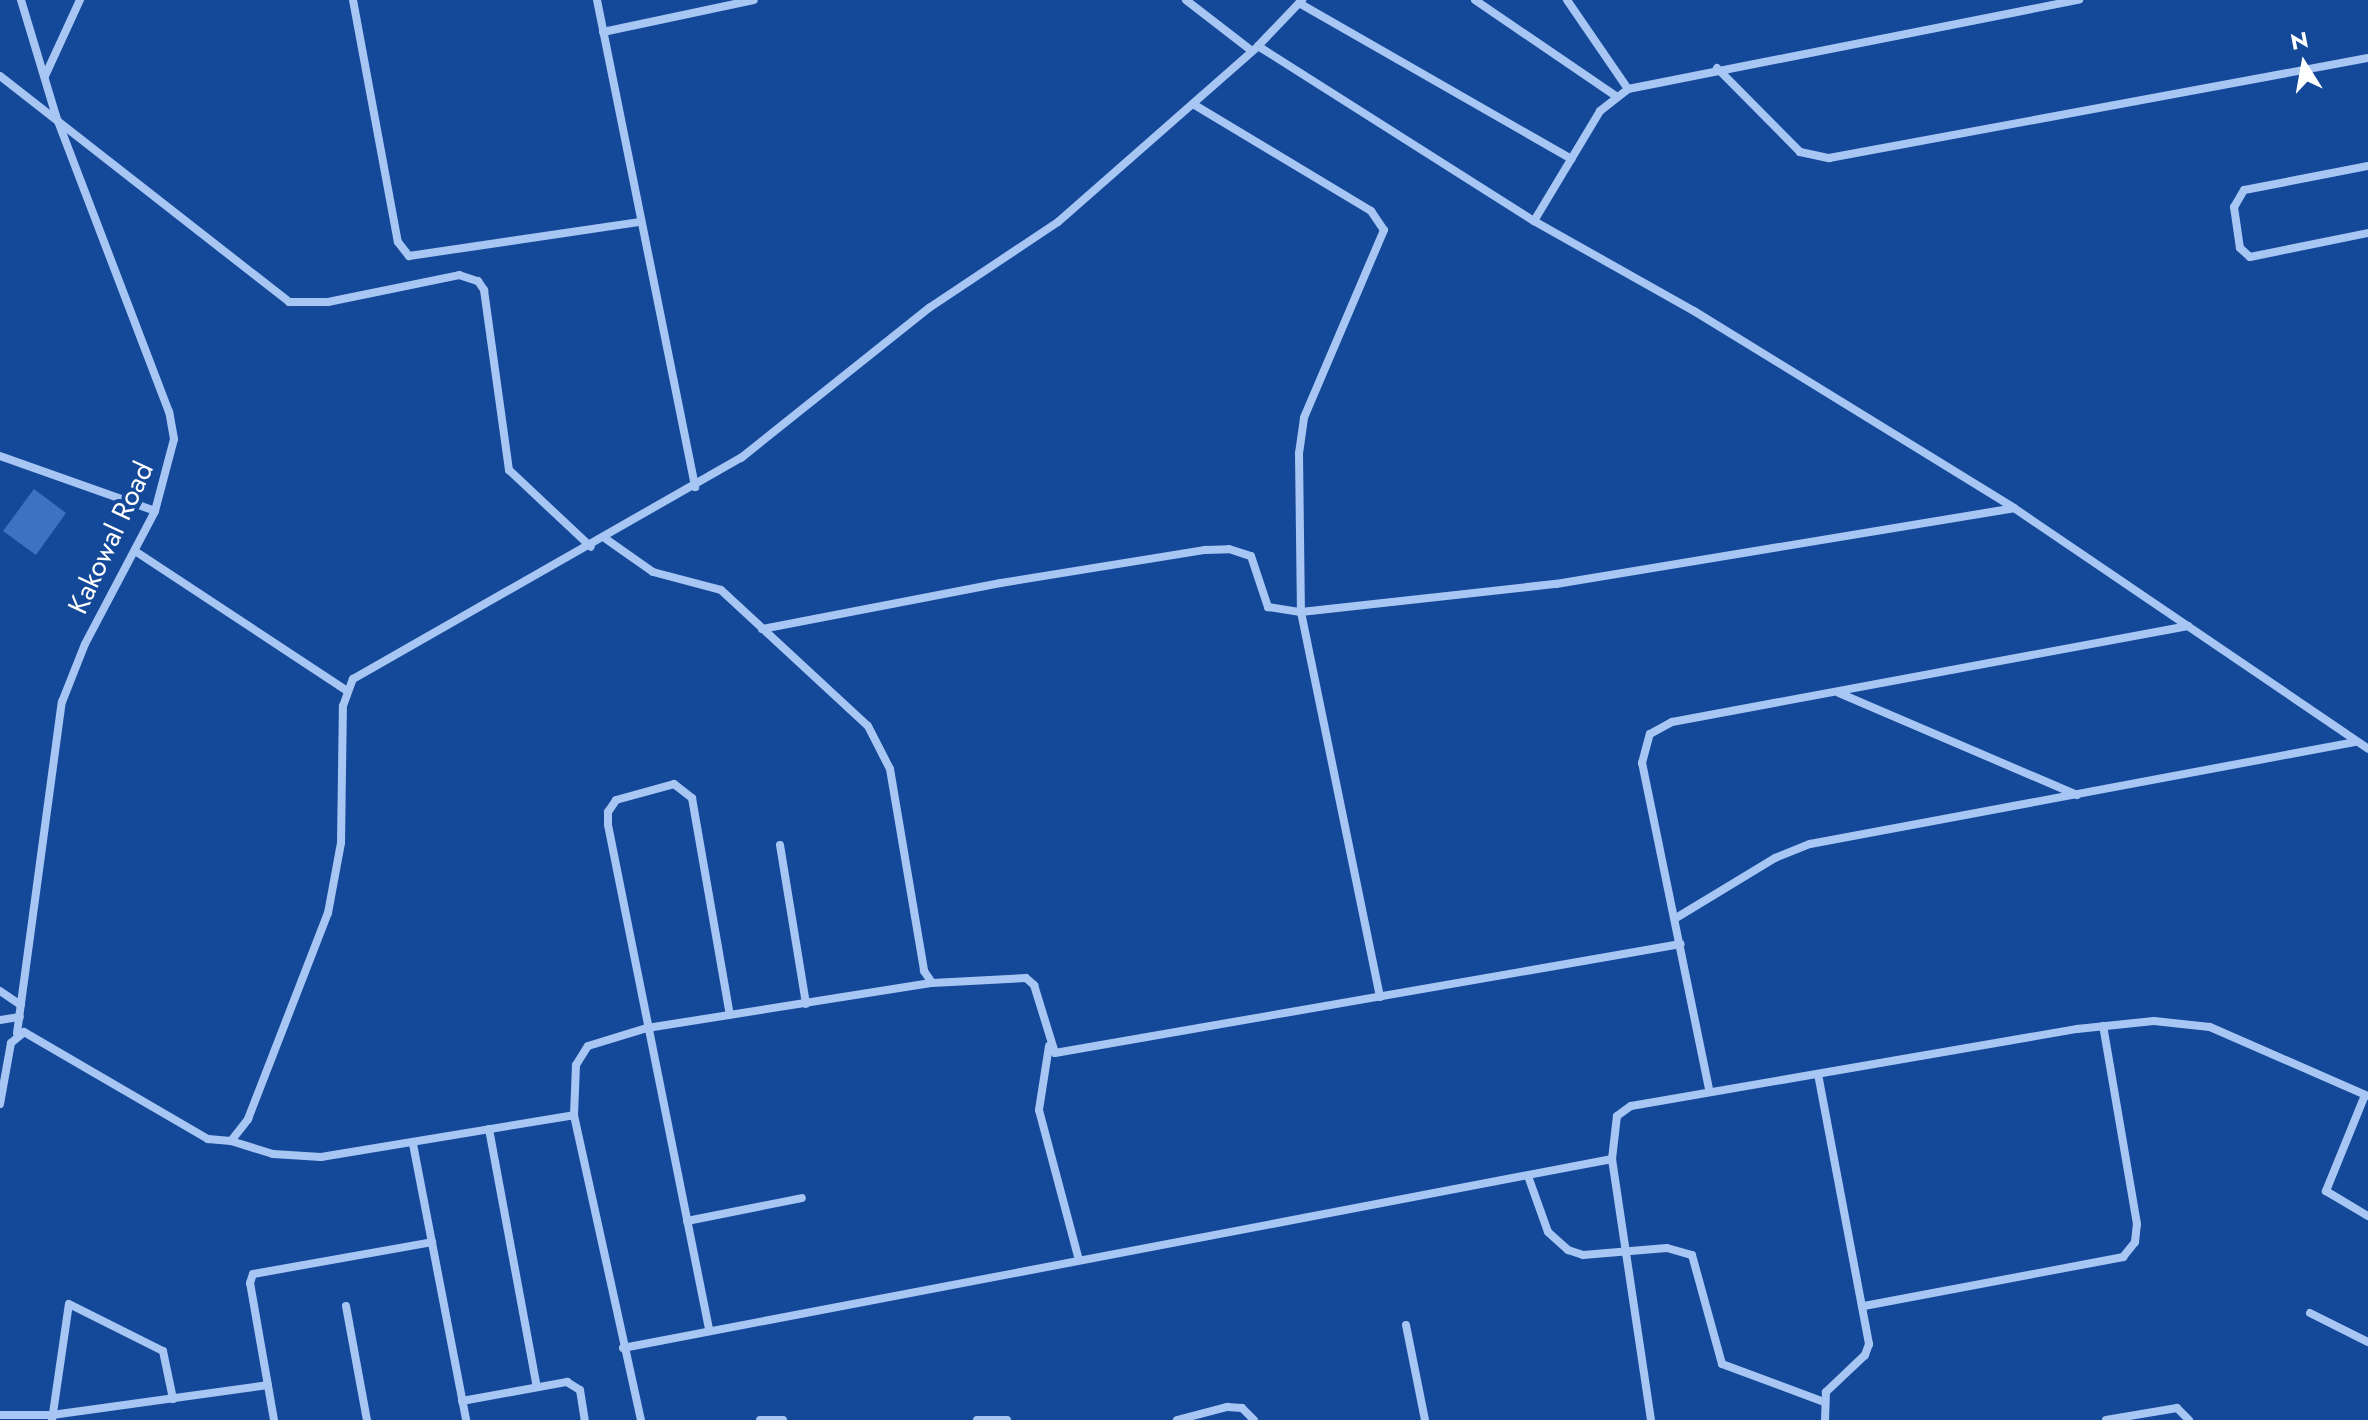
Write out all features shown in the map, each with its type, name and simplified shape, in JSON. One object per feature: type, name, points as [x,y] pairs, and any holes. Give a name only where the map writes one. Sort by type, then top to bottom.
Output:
[{"type":"street","name":"Kakowal Road","points":[[0,1104],[6,1067],[20,1017],[62,702],[85,644],[155,511],[172,458],[169,412],[56,116],[21,0]]},
{"type":"street","points":[[44,77],[80,0]]},
{"type":"street","points":[[353,0],[398,242],[409,256],[639,222]]},
{"type":"street","points":[[597,0],[639,222],[695,487]]},
{"type":"street","points":[[603,32],[754,0]]},
{"type":"street","points":[[1186,0],[1255,49],[1534,221],[1694,311],[2014,508],[2368,749]]},
{"type":"street","points":[[1475,0],[1617,97]]},
{"type":"street","points":[[1567,0],[1628,89]]},
{"type":"street","points":[[1534,221],[1600,111],[1628,89],[1717,68],[2079,0]]},
{"type":"street","points":[[231,1141],[248,1119],[336,884],[347,691],[363,672],[606,539],[741,458],[929,308],[1058,222],[1255,49],[1301,2],[1571,159]]},
{"type":"street","points":[[1717,68],[1800,152],[1829,158],[2368,58]]},
{"type":"street","points":[[0,76],[56,116],[289,302],[328,302],[459,275],[478,281],[484,290],[509,470],[591,547]]},
{"type":"street","points":[[1193,104],[1371,211],[1384,230],[1304,418],[1299,453],[1301,612],[1380,997]]},
{"type":"street","points":[[2368,166],[2244,190],[2234,207],[2240,248],[2250,257],[2368,233]]},
{"type":"street","points":[[0,456],[155,511]]},
{"type":"street","points":[[762,629],[1001,583],[1229,549],[1257,563],[1268,607],[1301,612],[1556,584],[2014,508]]},
{"type":"street","points":[[606,539],[653,572],[721,590],[868,726],[885,752],[924,971],[932,983]]},
{"type":"street","points":[[135,551],[347,691]]},
{"type":"street","points":[[1709,1089],[1642,763],[1650,734],[1672,722],[2188,626]]},
{"type":"street","points":[[1839,693],[2079,796]]},
{"type":"street","points":[[1676,918],[1775,858],[1810,844],[2355,742]]},
{"type":"street","points":[[709,1329],[647,1028],[608,812],[616,800],[659,786],[684,787],[692,798],[730,1015]]},
{"type":"street","points":[[780,845],[806,1004]]},
{"type":"street","points":[[1049,1046],[1055,1053],[1069,1054],[1681,944]]},
{"type":"street","points":[[641,1420],[574,1115],[576,1065],[588,1046],[647,1028],[932,983],[1026,978],[1034,985],[1049,1046],[1039,1110],[1079,1260]]},
{"type":"street","points":[[0,991],[21,1005]]},
{"type":"street","points":[[0,1020],[20,1017]]},
{"type":"street","points":[[1651,1420],[1612,1159],[1617,1116],[1631,1106],[1709,1089],[2103,1026],[2154,1021],[2210,1027],[2366,1095],[2326,1183],[2333,1199],[2368,1216]]},
{"type":"street","points":[[1864,1306],[2123,1257],[2135,1242],[2137,1224],[2103,1026]]},
{"type":"street","points":[[17,1033],[32,1036],[208,1139],[231,1141],[302,1158],[413,1144],[574,1115]]},
{"type":"street","points":[[1818,1074],[1864,1306],[1865,1355],[1832,1382],[1824,1402],[1825,1420]]},
{"type":"street","points":[[489,1129],[537,1387]]},
{"type":"street","points":[[413,1144],[466,1420]]},
{"type":"street","points":[[623,1348],[709,1329],[1612,1159]]},
{"type":"street","points":[[1528,1176],[1557,1243],[1583,1255],[1667,1248],[1692,1255],[1722,1364],[1824,1402]]},
{"type":"street","points":[[687,1221],[802,1198]]},
{"type":"street","points":[[274,1420],[250,1283],[253,1274],[432,1242]]},
{"type":"street","points":[[52,1417],[69,1304],[163,1351],[173,1399]]},
{"type":"street","points":[[346,1306],[367,1420]]},
{"type":"street","points":[[2310,1313],[2368,1342]]},
{"type":"street","points":[[1406,1325],[1425,1420]]},
{"type":"street","points":[[462,1401],[575,1383],[585,1420]]},
{"type":"street","points":[[0,1415],[52,1417],[268,1385]]},
{"type":"street","points":[[1177,1420],[1227,1407],[1242,1408],[1254,1420]]},
{"type":"street","points":[[2106,1420],[2177,1408],[2189,1420]]},
{"type":"street","points":[[760,1420],[783,1420]]},
{"type":"street","points":[[977,1420],[1007,1420]]},
{"type":"building","points":[[34,489],[66,513],[36,555],[3,531]]}]
